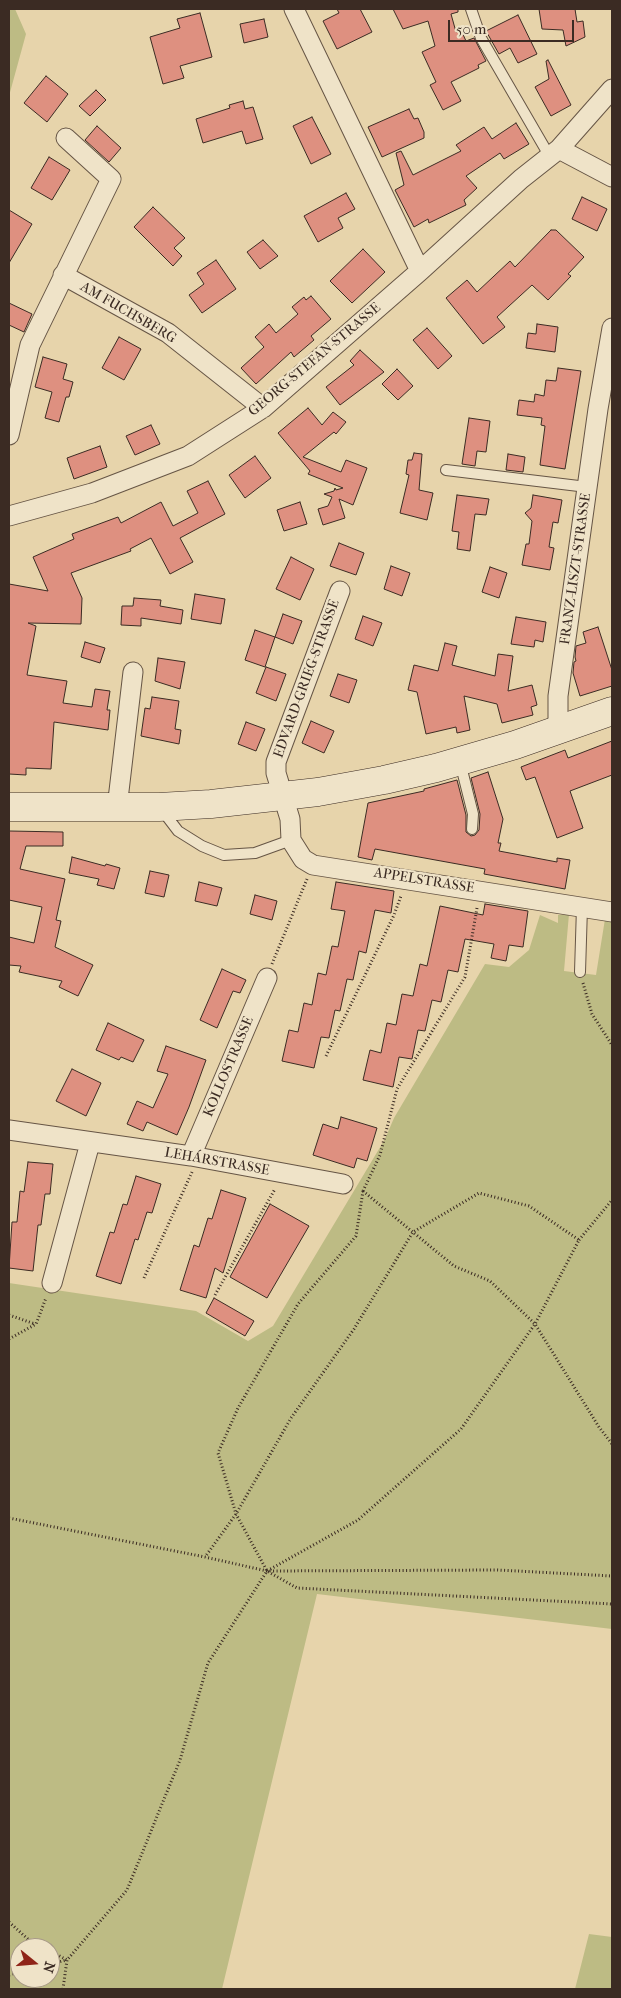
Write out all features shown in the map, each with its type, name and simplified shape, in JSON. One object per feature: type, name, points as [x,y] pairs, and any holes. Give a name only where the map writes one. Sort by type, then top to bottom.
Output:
[{"type":"main road","points":[[9,807],[160,807],[282,797],[384,780],[460,761],[612,711]]},
{"type":"street","points":[[294,9],[420,271]]},
{"type":"street","name":"GEORG-STEFAN-STRASSE","points":[[9,516],[92,493],[188,456],[263,408],[420,271],[521,179],[554,153],[612,89]]},
{"type":"street","name":"AM FUCHSBERG","points":[[9,436],[30,345],[111,179],[66,138]]},
{"type":"street","points":[[554,153],[612,177]]},
{"type":"street","name":"AM FUCHSBERG","points":[[63,275],[168,333],[263,408]]},
{"type":"street","name":"FRANZ-LISZT-STRASSE","points":[[558,730],[558,696],[587,487],[605,410],[612,328]]},
{"type":"street","name":"EDVARD-GRIEG-STRASSE","points":[[282,797],[276,773],[276,762],[340,591]]},
{"type":"street","points":[[117,808],[134,672]]},
{"type":"street","points":[[282,797],[290,819],[290,840],[303,859],[313,865]]},
{"type":"street","name":"APPELSTRASSE","points":[[313,865],[612,912]]},
{"type":"street","name":"KOLLOSTRASSE","points":[[195,1157],[267,978]]},
{"type":"street","name":"LEHÁRSTRASSE","points":[[9,1130],[195,1157],[344,1184]]},
{"type":"street","points":[[52,1283],[90,1143]]},
{"type":"lane","points":[[471,9],[481,38],[554,153]]},
{"type":"lane","points":[[446,470],[587,487]]},
{"type":"lane","points":[[460,761],[472,814],[472,829]]},
{"type":"lane","points":[[160,807],[178,832],[202,846],[224,855],[255,853],[290,840]]},
{"type":"lane","points":[[580,972],[582,907]]},
{"type":"path","points":[[267,978],[313,865]]},
{"type":"path","points":[[326,1056],[394,915],[407,879]]},
{"type":"path","points":[[480,890],[465,977],[397,1088],[380,1155],[363,1191],[356,1236],[298,1304],[243,1400],[218,1453],[236,1514],[267,1571],[296,1588],[612,1604]]},
{"type":"path","points":[[580,972],[592,1014],[612,1045]]},
{"type":"path","points":[[144,1278],[195,1157]]},
{"type":"path","points":[[215,1295],[284,1174]]},
{"type":"path","points":[[344,1184],[363,1191],[454,1266],[490,1281],[536,1324],[599,1427],[612,1444]]},
{"type":"path","points":[[205,1557],[236,1514],[291,1418],[354,1329],[414,1232],[480,1194],[529,1206],[579,1240]]},
{"type":"path","points":[[63,1989],[68,1960],[127,1890],[180,1760],[208,1663],[267,1571],[358,1520],[461,1429],[536,1324],[579,1240],[612,1200]]},
{"type":"path","points":[[9,1339],[36,1324],[52,1283]]},
{"type":"path","points":[[9,1315],[36,1324]]},
{"type":"path","points":[[9,1518],[267,1571],[498,1570],[612,1576]]},
{"type":"path","points":[[9,1922],[27,1938]]},
{"type":"path","points":[[60,1956],[68,1960]]},
{"type":"path","points":[[60,1962],[68,1960]]},
{"type":"shaded area","points":[[9,9],[15,9],[26,34],[9,96]]},
{"type":"shaded area","points":[[569,914],[564,971],[596,975],[605,919],[612,921],[612,1629],[317,1594],[222,1989],[9,1989],[9,1283],[196,1311],[248,1341],[273,1326],[385,1139],[394,1118],[485,964],[509,967],[529,950],[540,915],[558,923],[558,915]]},
{"type":"shaded area","points":[[589,1934],[612,1937],[612,1989],[575,1989]]},
{"type":"building","points":[[337,9],[360,9],[372,32],[337,49],[323,21],[339,13]]},
{"type":"building","points":[[393,9],[458,9],[458,12],[451,14],[456,32],[461,30],[466,41],[474,38],[486,61],[478,65],[479,68],[451,82],[461,101],[443,110],[430,85],[436,82],[422,52],[435,46],[428,21],[403,29]]},
{"type":"building","points":[[539,9],[575,9],[577,22],[583,21],[585,37],[566,46],[563,30],[542,29]]},
{"type":"building","points":[[200,13],[212,57],[180,66],[184,78],[163,84],[150,37],[180,28],[177,19]]},
{"type":"building","points":[[518,15],[537,54],[518,63],[510,48],[499,54],[486,31]]},
{"type":"building","points":[[264,19],[268,37],[244,43],[240,24]]},
{"type":"building","points":[[548,60],[571,105],[551,116],[535,87],[549,79],[546,61]]},
{"type":"building","points":[[46,76],[68,94],[47,122],[24,103]]},
{"type":"building","points":[[96,90],[106,100],[90,116],[79,106]]},
{"type":"building","points":[[243,101],[245,109],[253,107],[263,139],[246,144],[242,131],[203,143],[196,119],[230,108],[229,105]]},
{"type":"building","points":[[409,109],[414,119],[418,118],[424,132],[424,138],[382,157],[368,127]]},
{"type":"building","points":[[312,117],[331,154],[311,164],[293,126]]},
{"type":"building","points":[[516,123],[529,144],[504,159],[500,153],[466,176],[477,188],[464,200],[466,205],[429,223],[428,219],[414,227],[395,190],[404,185],[396,153],[401,151],[413,175],[461,151],[456,145],[484,127],[492,139]]},
{"type":"building","points":[[97,126],[121,148],[109,162],[85,140]]},
{"type":"building","points":[[49,157],[70,170],[52,200],[31,188]]},
{"type":"building","points":[[346,193],[355,209],[338,218],[343,228],[318,242],[304,216]]},
{"type":"building","points":[[582,197],[607,209],[597,231],[572,219]]},
{"type":"building","points":[[153,207],[185,238],[174,248],[182,256],[173,266],[134,227]]},
{"type":"building","points":[[9,210],[32,224],[9,263]]},
{"type":"building","points":[[551,230],[556,230],[584,257],[568,274],[571,276],[548,300],[532,285],[497,317],[505,327],[483,344],[446,298],[467,280],[477,292],[510,261],[515,267]]},
{"type":"building","points":[[263,240],[278,256],[260,269],[247,252]]},
{"type":"building","points":[[363,249],[385,272],[352,303],[330,281]]},
{"type":"building","points":[[216,260],[236,289],[202,313],[189,295],[204,284],[197,273]]},
{"type":"building","points":[[311,296],[331,319],[311,336],[314,340],[294,357],[291,352],[256,384],[241,368],[264,347],[255,337],[269,324],[276,333],[298,314],[292,307],[304,297],[306,300]]},
{"type":"building","points":[[9,303],[32,314],[24,332],[9,325]]},
{"type":"building","points":[[537,324],[558,327],[555,352],[526,348],[528,333],[536,334]]},
{"type":"building","points":[[427,328],[452,356],[438,369],[413,340]]},
{"type":"building","points":[[119,337],[141,349],[124,380],[102,368]]},
{"type":"building","points":[[360,350],[384,372],[340,405],[326,387],[354,365],[350,361]]},
{"type":"building","points":[[43,357],[67,364],[63,379],[73,382],[69,397],[66,397],[59,422],[45,418],[52,392],[35,387]]},
{"type":"building","points":[[558,368],[581,371],[565,469],[540,465],[545,426],[541,425],[542,418],[517,415],[519,400],[534,402],[535,394],[544,396],[546,380],[556,381]]},
{"type":"building","points":[[397,369],[413,386],[398,400],[382,384]]},
{"type":"building","points":[[308,408],[322,425],[333,412],[346,422],[336,434],[334,432],[303,457],[341,472],[346,460],[367,468],[353,505],[339,499],[345,518],[323,525],[318,509],[328,506],[332,497],[324,494],[334,491],[335,488],[336,490],[343,488],[308,474],[310,471],[278,433]]},
{"type":"building","points":[[469,418],[490,421],[486,452],[477,451],[475,466],[462,464]]},
{"type":"building","points":[[151,425],[160,444],[135,455],[126,436]]},
{"type":"building","points":[[100,446],[107,467],[74,479],[67,458]]},
{"type":"building","points":[[414,453],[422,454],[419,490],[433,493],[427,520],[400,513],[409,475],[406,474],[408,460],[412,460]]},
{"type":"building","points":[[508,454],[525,457],[523,472],[506,470]]},
{"type":"building","points":[[255,456],[271,478],[245,498],[229,475]]},
{"type":"building","points":[[208,481],[225,514],[180,538],[193,562],[170,574],[151,538],[130,549],[131,551],[71,573],[82,598],[81,624],[28,623],[36,626],[27,675],[67,681],[63,703],[92,707],[95,689],[110,691],[107,710],[110,710],[108,730],[54,722],[51,769],[26,768],[26,775],[9,774],[9,584],[48,591],[33,557],[74,539],[72,534],[118,517],[121,523],[161,502],[173,526],[198,513],[187,491]]},
{"type":"building","points":[[457,495],[489,499],[486,515],[475,514],[470,551],[457,549],[459,532],[452,531]]},
{"type":"building","points":[[533,495],[562,500],[558,523],[553,522],[549,547],[554,548],[550,570],[522,565],[526,544],[529,544],[532,521],[525,513],[531,508]]},
{"type":"building","points":[[300,502],[307,524],[284,531],[277,510]]},
{"type":"building","points":[[339,543],[364,553],[356,575],[330,566]]},
{"type":"building","points":[[291,557],[314,569],[300,600],[276,589]]},
{"type":"building","points":[[391,566],[410,573],[402,596],[384,589]]},
{"type":"building","points":[[490,567],[507,573],[499,598],[482,592]]},
{"type":"building","points":[[195,594],[225,599],[221,624],[191,619]]},
{"type":"building","points":[[134,598],[161,600],[160,606],[183,610],[181,624],[141,618],[141,626],[121,625],[122,606],[133,606]]},
{"type":"building","points":[[283,614],[302,621],[293,644],[275,637]]},
{"type":"building","points":[[363,616],[382,623],[373,646],[355,639]]},
{"type":"building","points":[[516,617],[546,622],[543,642],[535,640],[534,647],[511,644]]},
{"type":"building","points":[[598,627],[612,670],[612,686],[580,696],[573,673],[574,662],[576,661],[576,646],[586,643],[583,632]]},
{"type":"building","points":[[255,630],[275,637],[265,667],[245,660]]},
{"type":"building","points":[[85,642],[105,648],[100,663],[81,657]]},
{"type":"building","points":[[445,643],[457,646],[452,665],[495,676],[498,654],[513,656],[508,691],[532,685],[537,705],[531,707],[533,715],[502,723],[497,704],[464,696],[470,730],[457,733],[456,727],[426,734],[417,692],[408,690],[414,665],[438,671]]},
{"type":"building","points":[[158,658],[185,662],[180,689],[155,681]]},
{"type":"building","points":[[266,667],[286,674],[276,701],[256,693]]},
{"type":"building","points":[[338,674],[357,680],[349,703],[330,696]]},
{"type":"building","points":[[152,697],[179,701],[175,729],[181,730],[179,744],[141,736],[145,708],[150,709]]},
{"type":"building","points":[[311,721],[334,731],[324,753],[302,743]]},
{"type":"building","points":[[246,722],[265,729],[256,751],[238,744]]},
{"type":"building","points":[[612,741],[612,775],[570,791],[583,828],[557,838],[535,777],[526,780],[521,767],[565,750],[568,758]]},
{"type":"building","points":[[488,772],[503,819],[498,843],[501,843],[499,851],[557,862],[557,858],[570,860],[565,889],[484,874],[485,869],[375,849],[372,860],[358,857],[368,803],[424,791],[424,789],[457,780],[466,815],[466,832],[471,836],[475,835],[479,830],[480,814],[471,778]]},
{"type":"building","points":[[9,831],[63,832],[63,846],[26,846],[20,869],[65,879],[56,920],[61,921],[55,947],[93,965],[78,996],[59,987],[62,981],[19,972],[21,966],[9,965],[9,937],[34,943],[42,907],[9,900]]},
{"type":"building","points":[[72,857],[120,868],[114,889],[97,885],[99,879],[69,873]]},
{"type":"building","points":[[150,871],[169,875],[164,897],[145,893]]},
{"type":"building","points":[[199,882],[222,888],[217,906],[195,901]]},
{"type":"building","points":[[336,882],[394,891],[391,913],[375,910],[366,953],[359,951],[353,980],[347,979],[340,1011],[335,1010],[329,1038],[321,1037],[314,1068],[282,1061],[289,1030],[298,1032],[304,1003],[312,1005],[318,973],[326,975],[332,946],[338,947],[345,911],[331,909]]},
{"type":"building","points":[[255,895],[277,901],[272,920],[250,914]]},
{"type":"building","points":[[485,904],[528,911],[523,947],[509,945],[506,961],[491,958],[494,944],[465,939],[458,972],[448,970],[441,1002],[432,1000],[425,1031],[418,1030],[412,1059],[399,1057],[393,1087],[363,1080],[370,1050],[381,1053],[387,1023],[396,1025],[402,994],[413,996],[420,964],[427,966],[440,906],[483,915]]},
{"type":"building","points":[[222,969],[246,980],[240,993],[233,991],[217,1028],[200,1020]]},
{"type":"building","points":[[108,1023],[144,1040],[133,1062],[121,1057],[119,1060],[96,1050]]},
{"type":"building","points":[[166,1046],[206,1060],[177,1135],[147,1122],[143,1131],[127,1124],[137,1101],[153,1108],[168,1074],[157,1071]]},
{"type":"building","points":[[72,1069],[101,1083],[86,1116],[56,1101]]},
{"type":"building","points":[[341,1117],[377,1128],[367,1161],[357,1158],[354,1168],[313,1155],[323,1124],[338,1129]]},
{"type":"building","points":[[28,1162],[53,1164],[50,1194],[45,1194],[41,1225],[38,1225],[33,1271],[9,1268],[12,1222],[17,1222],[20,1191],[24,1192]]},
{"type":"building","points":[[136,1176],[161,1184],[152,1213],[147,1212],[138,1240],[135,1239],[121,1284],[96,1276],[110,1232],[114,1233],[123,1204],[127,1205]]},
{"type":"building","points":[[221,1190],[246,1198],[223,1273],[215,1268],[206,1298],[180,1290],[194,1245],[199,1247],[208,1218],[212,1219]]},
{"type":"building","points":[[270,1204],[309,1226],[267,1298],[230,1277]]},
{"type":"building","points":[[214,1298],[254,1321],[245,1336],[206,1313]]}]
